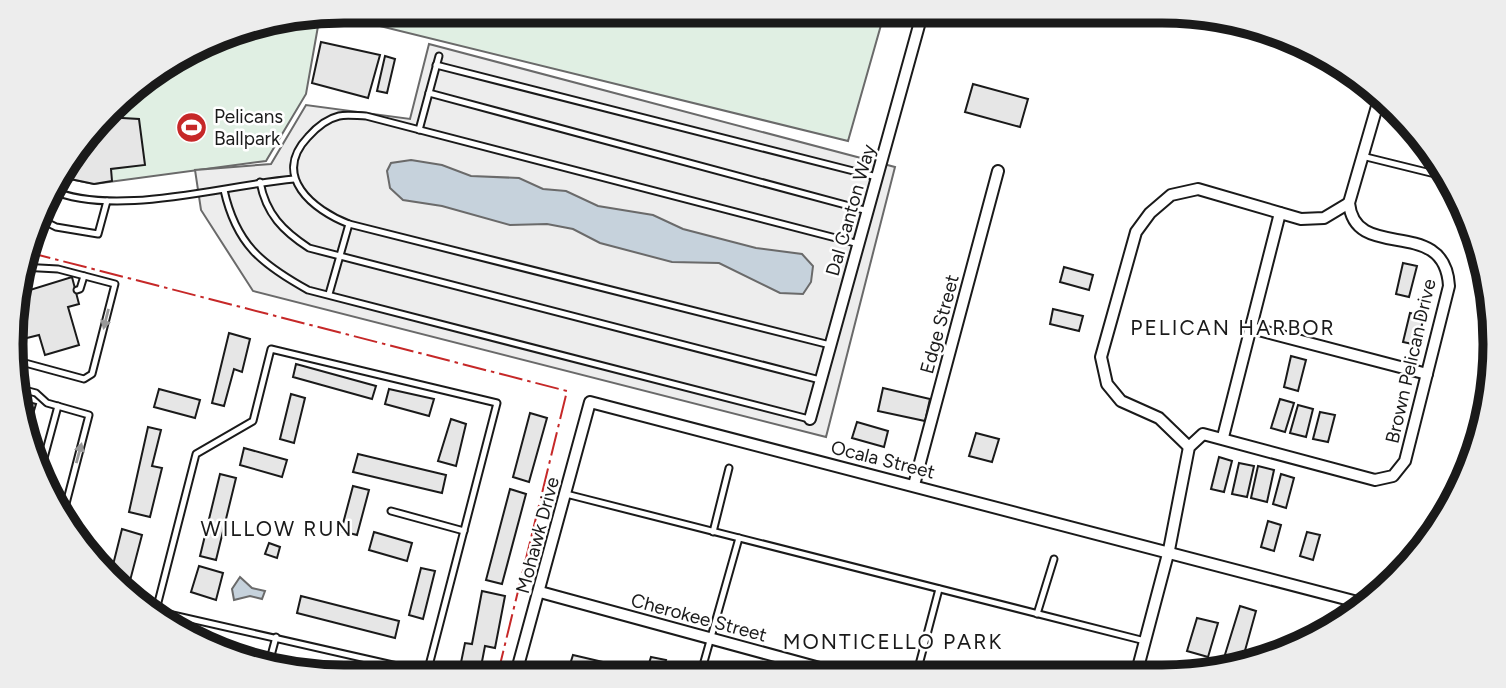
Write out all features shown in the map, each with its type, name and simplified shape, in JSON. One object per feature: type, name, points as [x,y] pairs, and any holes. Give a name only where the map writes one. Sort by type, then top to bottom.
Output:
[{"type":"street","name":"Dal Canton Way","points":[[810,419],[919,23]]},
{"type":"street","points":[[1139,665],[1169,550],[1189,447],[1159,418],[1121,401],[1107,384],[1101,357],[1136,233],[1150,213],[1171,195],[1198,189],[1301,219],[1324,218],[1349,202],[1377,105]]},
{"type":"street","name":"Edge Street","points":[[914,485],[998,171]]},
{"type":"street","name":"Brown Pelican Drive","points":[[1189,447],[1203,434],[1223,437],[1375,480],[1394,476],[1405,461],[1449,286],[1448,269],[1439,254],[1427,247],[1362,232],[1350,216],[1349,202]]},
{"type":"street","points":[[1223,437],[1280,213]]},
{"type":"street","points":[[1251,328],[1427,374]]},
{"type":"street","name":"Ocala Street","points":[[590,402],[1356,600]]},
{"type":"street","name":"Mohawk Drive","points":[[519,665],[590,402]]},
{"type":"street","name":"Cherokee Street","points":[[540,592],[809,665]]},
{"type":"lane","points":[[419,130],[439,56]]},
{"type":"lane","points":[[436,65],[877,177]]},
{"type":"lane","points":[[429,93],[868,211]]},
{"type":"lane","points":[[830,345],[349,224],[325,214],[306,197],[294,179],[295,160],[301,144],[318,126],[338,116],[366,116],[859,244]]},
{"type":"lane","points":[[1362,156],[1435,175]]},
{"type":"lane","points":[[60,194],[107,201],[224,190],[260,182],[294,179]]},
{"type":"lane","points":[[260,182],[272,217],[289,235],[309,248],[820,380]]},
{"type":"lane","points":[[224,190],[230,216],[249,248],[275,272],[308,290],[329,293],[810,419]]},
{"type":"lane","points":[[47,222],[56,227],[98,234],[107,201]]},
{"type":"lane","points":[[329,293],[349,224]]},
{"type":"lane","points":[[23,362],[84,379],[92,374],[115,284],[58,269],[32,268]]},
{"type":"lane","points":[[77,290],[84,276]]},
{"type":"lane","points":[[157,605],[196,454],[253,421],[271,349],[497,403],[430,665]]},
{"type":"lane","points":[[26,390],[36,393],[47,403],[89,415],[66,505]]},
{"type":"lane","points":[[44,458],[58,406]]},
{"type":"lane","points":[[713,532],[729,468]]},
{"type":"lane","points":[[566,495],[1145,641]]},
{"type":"lane","points":[[391,511],[464,531]]},
{"type":"lane","points":[[703,665],[738,538]]},
{"type":"lane","points":[[1037,614],[1054,559]]},
{"type":"lane","points":[[919,665],[939,589]]},
{"type":"lane","points":[[173,616],[276,637],[387,665]]},
{"type":"lane","points":[[271,656],[276,637]]},
{"type":"green space","name":"Pelicans Ballpark","points":[[319,23],[306,94],[266,161],[94,184],[69,179],[102,132],[148,89],[183,66],[221,47],[281,29]]},
{"type":"green space","points":[[368,23],[882,23],[848,141]]},
{"type":"shaded area","points":[[429,44],[895,167],[826,437],[253,291],[201,210],[195,170],[271,164],[306,105],[410,119]]},
{"type":"shaded area","points":[[411,160],[442,165],[471,176],[519,178],[543,189],[566,191],[598,206],[653,215],[683,229],[756,248],[802,254],[813,266],[811,282],[803,294],[780,293],[719,263],[672,262],[600,243],[573,229],[547,224],[510,225],[442,206],[403,200],[390,188],[387,171],[391,163]]},
{"type":"shaded area","points":[[240,577],[252,588],[265,591],[262,599],[250,596],[234,600],[232,589]]},
{"type":"building","points":[[321,42],[380,55],[368,98],[312,83]]},
{"type":"building","points":[[385,56],[395,59],[387,93],[377,91]]},
{"type":"building","points":[[973,84],[1028,99],[1020,127],[965,112]]},
{"type":"building","points":[[116,118],[139,119],[145,165],[111,169],[112,181],[94,184],[69,179],[89,148]]},
{"type":"building","points":[[1403,263],[1417,266],[1409,297],[1396,294]]},
{"type":"building","points":[[1064,267],[1093,275],[1089,290],[1060,282]]},
{"type":"building","points":[[72,277],[79,304],[68,307],[79,345],[45,355],[39,335],[23,339],[28,284],[30,290]]},
{"type":"building","points":[[1053,309],[1083,316],[1079,331],[1050,324]]},
{"type":"building","points":[[1410,313],[1424,316],[1417,345],[1403,342]]},
{"type":"building","points":[[229,333],[250,339],[242,372],[234,369],[224,406],[212,403]]},
{"type":"building","points":[[1291,356],[1306,360],[1298,391],[1284,387]]},
{"type":"building","points":[[296,364],[376,386],[372,399],[293,377]]},
{"type":"building","points":[[883,388],[930,399],[925,421],[878,411]]},
{"type":"building","points":[[159,389],[200,400],[195,418],[154,407]]},
{"type":"building","points":[[389,389],[434,399],[429,416],[385,404]]},
{"type":"building","points":[[291,394],[305,398],[294,443],[280,439]]},
{"type":"building","points":[[1280,399],[1294,403],[1285,432],[1271,428]]},
{"type":"building","points":[[28,402],[36,404],[32,418]]},
{"type":"building","points":[[1298,405],[1313,409],[1306,437],[1290,433]]},
{"type":"building","points":[[1320,412],[1335,415],[1328,442],[1313,439]]},
{"type":"building","points":[[530,413],[547,418],[529,482],[513,477]]},
{"type":"building","points":[[451,419],[466,424],[456,466],[438,461]]},
{"type":"building","points":[[857,422],[888,431],[884,447],[852,438]]},
{"type":"building","points":[[148,427],[161,430],[152,466],[162,468],[150,517],[129,512]]},
{"type":"building","points":[[976,433],[999,439],[992,462],[969,456]]},
{"type":"building","points":[[244,448],[287,460],[282,477],[240,465]]},
{"type":"building","points":[[358,454],[446,475],[442,493],[353,472]]},
{"type":"building","points":[[1219,457],[1232,461],[1224,492],[1211,489]]},
{"type":"building","points":[[1239,463],[1254,466],[1247,497],[1232,494]]},
{"type":"building","points":[[1258,466],[1274,470],[1267,502],[1251,498]]},
{"type":"building","points":[[220,474],[236,478],[216,560],[200,556]]},
{"type":"building","points":[[1281,474],[1294,478],[1286,508],[1273,504]]},
{"type":"building","points":[[353,486],[369,490],[357,535],[341,531]]},
{"type":"building","points":[[510,489],[526,494],[502,584],[486,580]]},
{"type":"building","points":[[1268,521],[1281,525],[1274,551],[1261,547]]},
{"type":"building","points":[[122,529],[142,535],[129,583],[113,567]]},
{"type":"building","points":[[374,532],[412,543],[407,561],[369,550]]},
{"type":"building","points":[[1307,532],[1320,535],[1313,560],[1300,556]]},
{"type":"building","points":[[269,543],[280,547],[277,558],[265,554]]},
{"type":"building","points":[[199,566],[223,573],[216,600],[191,592]]},
{"type":"building","points":[[421,568],[435,571],[423,619],[409,615]]},
{"type":"building","points":[[482,591],[505,596],[495,648],[485,646],[481,665],[460,665],[465,643],[472,644]]},
{"type":"building","points":[[301,596],[399,621],[395,638],[297,613]]},
{"type":"building","points":[[1240,606],[1256,611],[1244,654],[1224,659]]},
{"type":"building","points":[[1197,618],[1218,623],[1208,657],[1187,651]]},
{"type":"building","points":[[573,655],[603,662],[602,665],[570,665]]},
{"type":"building","points":[[651,657],[666,660],[664,665],[648,665]]},
{"type":"power","points":[[36,254],[567,391],[500,665]]},
{"type":"place","name":"Pelicans Ballpark","points":[[191,127]]},
{"type":"district","name":"PELICAN HARBOR","points":[[1233,328]]},
{"type":"district","name":"WILLOW RUN","points":[[277,529]]},
{"type":"district","name":"MONTICELLO PARK","points":[[893,642]]}]
